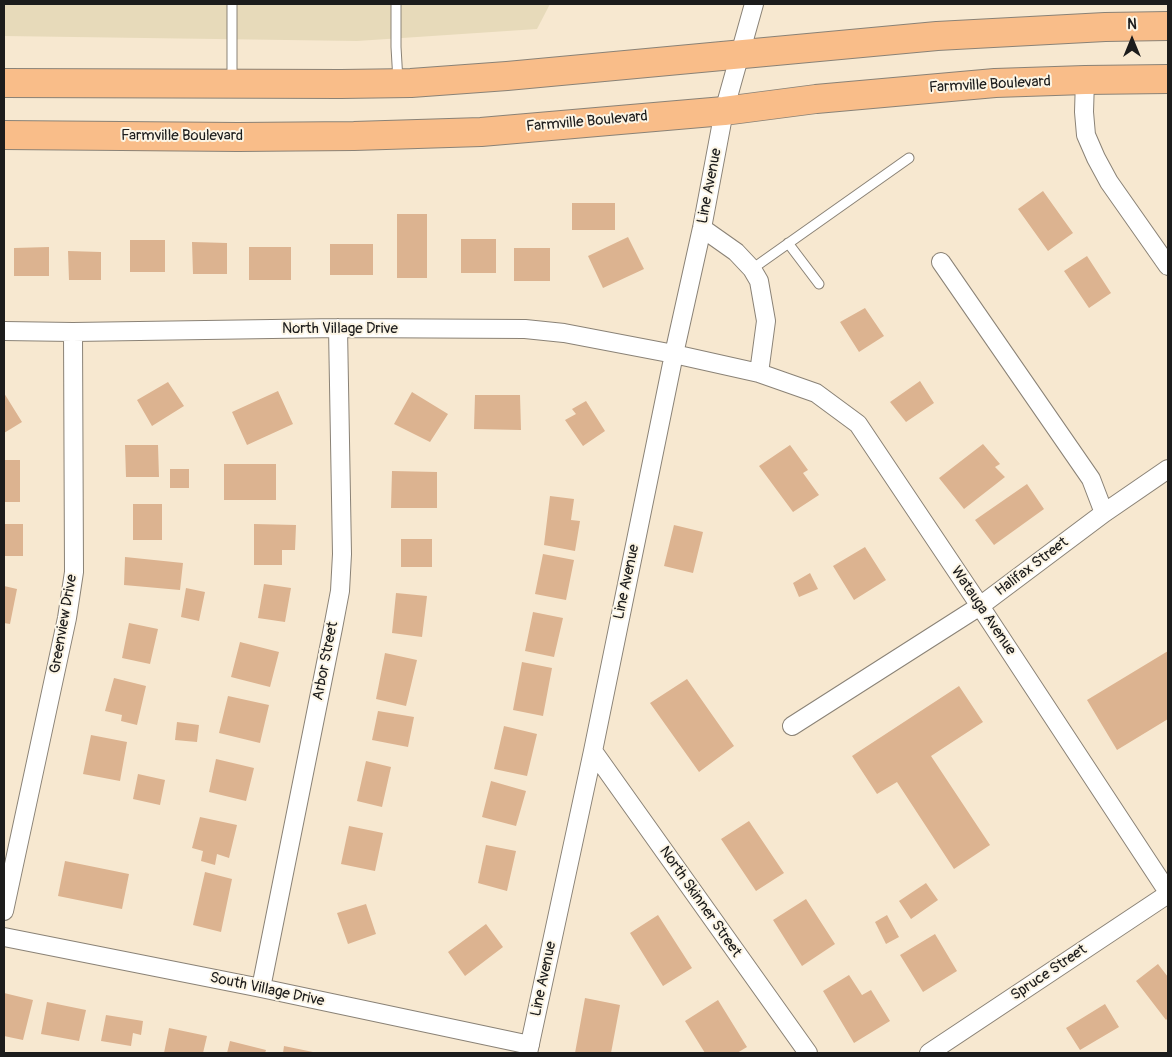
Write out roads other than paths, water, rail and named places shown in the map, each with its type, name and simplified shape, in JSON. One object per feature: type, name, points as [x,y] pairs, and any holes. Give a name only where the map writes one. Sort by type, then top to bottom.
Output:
[{"type":"main road","points":[[4,83],[398,83],[507,76],[938,36],[1105,26],[1168,26]]},
{"type":"main road","name":"Farmville Boulevard","points":[[4,135],[238,137],[374,136],[481,132],[724,111],[886,92],[994,84],[1168,79]]},
{"type":"street","name":"Line Avenue","points":[[529,1049],[702,228],[724,111],[754,4]]},
{"type":"street","points":[[1084,80],[1086,135],[1096,158],[1109,182],[1168,266]]},
{"type":"street","points":[[702,228],[736,252],[752,268],[759,281],[766,321],[759,373]]},
{"type":"street","points":[[941,262],[1091,479],[1104,513]]},
{"type":"street","name":"North Village Drive","points":[[4,331],[73,332],[338,328],[525,329],[564,333],[674,354]]},
{"type":"street","name":"Arbor Street","points":[[261,988],[340,591],[342,554],[338,328]]},
{"type":"street","name":"Greenview Drive","points":[[4,911],[67,618],[74,572],[73,332]]},
{"type":"street","name":"Watauga Avenue","points":[[674,354],[759,373],[816,393],[858,424],[1168,893]]},
{"type":"street","name":"Halifax Street","points":[[792,726],[980,606],[1104,513],[1168,468]]},
{"type":"street","name":"North Skinner Street","points":[[592,751],[808,1053]]},
{"type":"street","name":"Spruce Street","points":[[929,1053],[1168,893]]},
{"type":"street","name":"South Village Drive","points":[[4,937],[261,988],[529,1049]]},
{"type":"lane","points":[[232,4],[232,84]]},
{"type":"lane","points":[[396,4],[398,83]]},
{"type":"lane","points":[[752,268],[908,158]]},
{"type":"lane","points":[[788,243],[818,284]]}]
